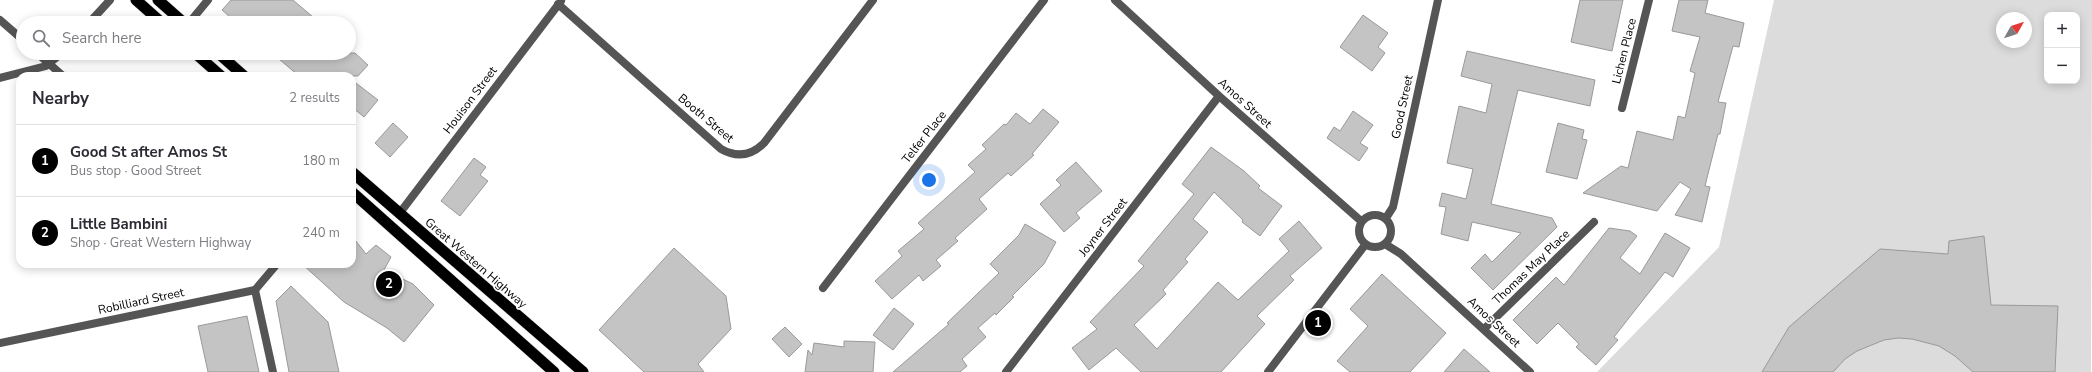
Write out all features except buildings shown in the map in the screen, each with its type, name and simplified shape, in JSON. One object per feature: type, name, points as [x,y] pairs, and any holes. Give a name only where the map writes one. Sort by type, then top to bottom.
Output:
[{"type":"highway","points":[[136,0],[154,16]]},
{"type":"highway","points":[[158,0],[176,16]]},
{"type":"highway","points":[[203,60],[216,72]]},
{"type":"highway","points":[[226,60],[239,72]]},
{"type":"highway","name":"Great Western Highway","points":[[356,176],[583,372]]},
{"type":"highway","points":[[356,196],[554,372]]},
{"type":"street","points":[[95,16],[110,0]]},
{"type":"street","points":[[195,16],[208,0]]},
{"type":"street","name":"Booth Street","points":[[560,2],[721,149],[728,153],[742,155],[754,151],[764,143],[873,0]]},
{"type":"street","name":"Telfer Place","points":[[823,288],[1044,0]]},
{"type":"street","name":"Amos Street","points":[[1115,0],[1219,96],[1361,221]]},
{"type":"street","name":"Good Street","points":[[1386,218],[1393,207],[1438,0]]},
{"type":"street","name":"Lichen Place","points":[[1622,108],[1649,0]]},
{"type":"street","name":"Houison Street","points":[[399,214],[560,2]]},
{"type":"street","points":[[0,20],[16,34]]},
{"type":"street","points":[[45,60],[58,72]]},
{"type":"street","points":[[23,72],[39,68],[49,64],[54,60]]},
{"type":"street","points":[[0,78],[16,74]]},
{"type":"street","name":"Joyner Street","points":[[1006,372],[1219,96]]},
{"type":"street","points":[[1373,214],[1386,218],[1392,230],[1391,236],[1385,244],[1377,247],[1365,245],[1358,233],[1361,221],[1373,214]]},
{"type":"street","name":"Thomas May Place","points":[[1484,328],[1594,222]]},
{"type":"street","name":"Amos Street","points":[[1385,244],[1401,254],[1484,328],[1530,372]]},
{"type":"street","points":[[1268,372],[1365,245]]},
{"type":"street","points":[[273,268],[254,290],[273,372]]},
{"type":"street","name":"Robilliard Street","points":[[0,343],[254,290]]},
{"type":"shaded area","points":[[1774,0],[2092,0],[2091,372],[1597,372],[1719,247]]},
{"type":"place","name":"Little Bambini","points":[[389,284]]},
{"type":"place","name":"Good St after Amos St","points":[[1318,323]]}]
